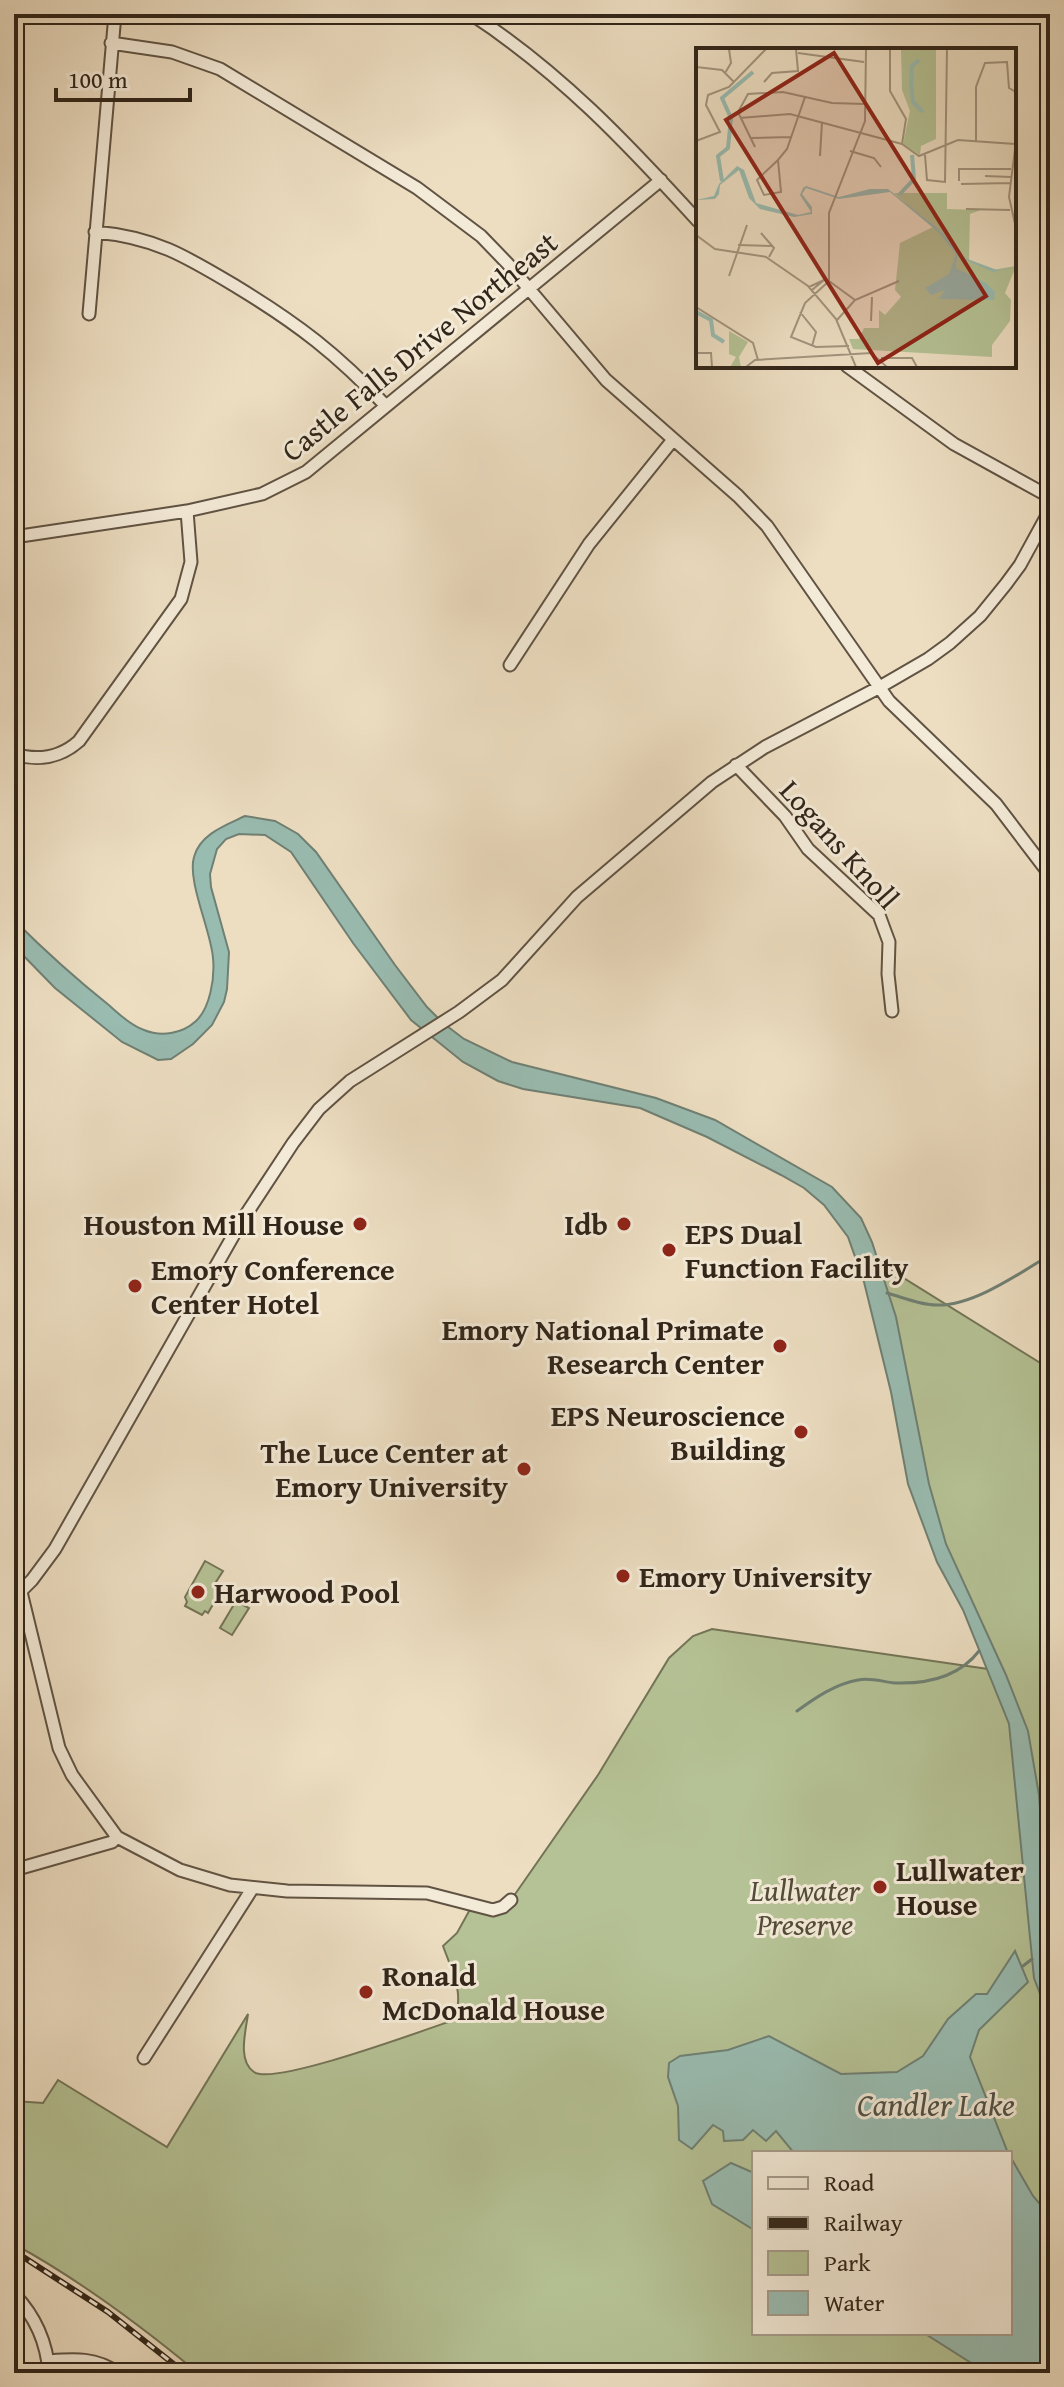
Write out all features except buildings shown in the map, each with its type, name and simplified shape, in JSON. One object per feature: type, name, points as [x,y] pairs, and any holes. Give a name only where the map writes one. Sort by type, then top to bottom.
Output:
[{"type":"street","points":[[89,314],[115,14]]},
{"type":"street","points":[[471,14],[552,72],[588,104],[696,219]]},
{"type":"street","points":[[1039,14],[1050,22]]},
{"type":"street","points":[[111,43],[181,54],[235,77],[417,188],[481,236],[606,380],[738,496],[767,526],[878,688],[904,718],[996,804],[1050,875]]},
{"type":"street","name":"Castle Falls Drive Northeast","points":[[14,537],[247,499],[292,481],[661,180]]},
{"type":"street","points":[[95,232],[144,239],[209,270],[315,338],[338,356],[386,406]]},
{"type":"street","points":[[850,368],[954,444],[1050,497]]},
{"type":"street","points":[[510,665],[589,544],[672,441]]},
{"type":"street","points":[[511,1900],[493,1910],[427,1893],[252,1889],[194,1875],[117,1837],[72,1775],[59,1748],[18,1595],[55,1549],[241,1222],[293,1143],[329,1099],[350,1081],[459,1012],[502,980],[577,897],[712,782],[736,765],[928,659],[980,616],[1020,565],[1050,510]]},
{"type":"street","points":[[14,754],[44,758],[72,747],[87,732],[177,606],[191,562],[187,511]]},
{"type":"street","name":"Logans Knoll","points":[[736,765],[785,816],[808,849],[879,915],[889,942],[892,1011]]},
{"type":"street","points":[[14,1870],[112,1842],[117,1837]]},
{"type":"street","points":[[144,2058],[252,1889]]},
{"type":"street","points":[[14,2294],[27,2308],[38,2329],[48,2367],[87,2359],[103,2363],[118,2373]]},
{"type":"green space","name":"Lullwater Preserve","points":[[865,1254],[1050,1369],[1050,2373],[198,2373],[109,2304],[14,2244],[14,2101],[43,2103],[58,2080],[167,2147],[248,2014],[244,2045],[246,2061],[254,2072],[267,2074],[318,2064],[454,2020],[458,1991],[443,1946],[457,1933],[473,1904],[486,1909],[511,1900],[598,1775],[669,1658],[693,1636],[712,1629],[995,1670],[939,1540]]},
{"type":"green space","points":[[205,1561],[223,1571],[214,1585],[219,1594],[208,1613],[205,1611],[202,1615],[185,1606],[185,1597]]},
{"type":"green space","points":[[236,1601],[249,1608],[232,1635],[220,1628]]},
{"type":"water","points":[[245,816],[275,821],[298,834],[316,852],[427,1007],[464,1039],[512,1062],[656,1098],[715,1120],[832,1187],[861,1218],[896,1317],[929,1484],[946,1544],[1028,1731],[1039,1795],[1050,1956],[1050,2020],[1034,1978],[1009,1724],[963,1610],[937,1562],[908,1484],[891,1392],[864,1282],[848,1237],[824,1205],[804,1188],[707,1137],[640,1108],[523,1089],[498,1081],[463,1062],[411,1020],[353,943],[291,852],[265,835],[239,834],[226,839],[217,849],[210,874],[229,952],[227,989],[212,1025],[193,1044],[171,1059],[158,1060],[122,1042],[55,988],[14,946],[14,920],[130,1023],[157,1033],[184,1029],[196,1021],[205,1008],[213,974],[211,947],[196,892],[194,857],[208,836]]},
{"type":"water","name":"Candler Lake","points":[[1015,1951],[1028,1982],[979,2030],[970,2057],[1007,2151],[792,2151],[776,2131],[766,2141],[753,2130],[743,2140],[724,2141],[723,2131],[713,2125],[692,2149],[679,2140],[678,2106],[668,2077],[669,2063],[680,2056],[728,2050],[769,2036],[841,2074],[897,2072],[923,2056],[948,2019],[976,1994],[987,1994]]},
{"type":"water","name":"Candler Lake","points":[[1012,2159],[1033,2196],[1050,2216],[1050,2373],[987,2373],[927,2335],[1012,2335]]},
{"type":"water","points":[[731,2163],[752,2172],[752,2229],[712,2204],[703,2181]]},
{"type":"waterway","points":[[14,31],[34,14]]},
{"type":"waterway","points":[[887,1293],[924,1304],[965,1301],[995,1288],[1050,1255]]},
{"type":"waterway","points":[[797,1711],[826,1692],[850,1682],[867,1679],[907,1683],[942,1677],[962,1667],[979,1651]]},
{"type":"waterway","points":[[1023,1966],[1032,1959]]},
{"type":"railway","points":[[14,2251],[108,2312],[185,2373]]},
{"type":"place","name":"Houston Mill House","points":[[360,1224]]},
{"type":"place","name":"Idb","points":[[624,1224]]},
{"type":"place","name":"EPS Dual Function Facility","points":[[669,1250]]},
{"type":"place","name":"Emory Conference Center Hotel","points":[[135,1286]]},
{"type":"place","name":"Emory National Primate Research Center","points":[[780,1346]]},
{"type":"place","name":"EPS Neuroscience Building","points":[[801,1432]]},
{"type":"place","name":"The Luce Center at Emory University","points":[[524,1469]]},
{"type":"place","name":"Emory University","points":[[623,1576]]},
{"type":"place","name":"Harwood Pool","points":[[198,1592]]},
{"type":"place","name":"Lullwater House","points":[[880,1887]]},
{"type":"place","name":"Ronald McDonald House","points":[[366,1992]]}]
